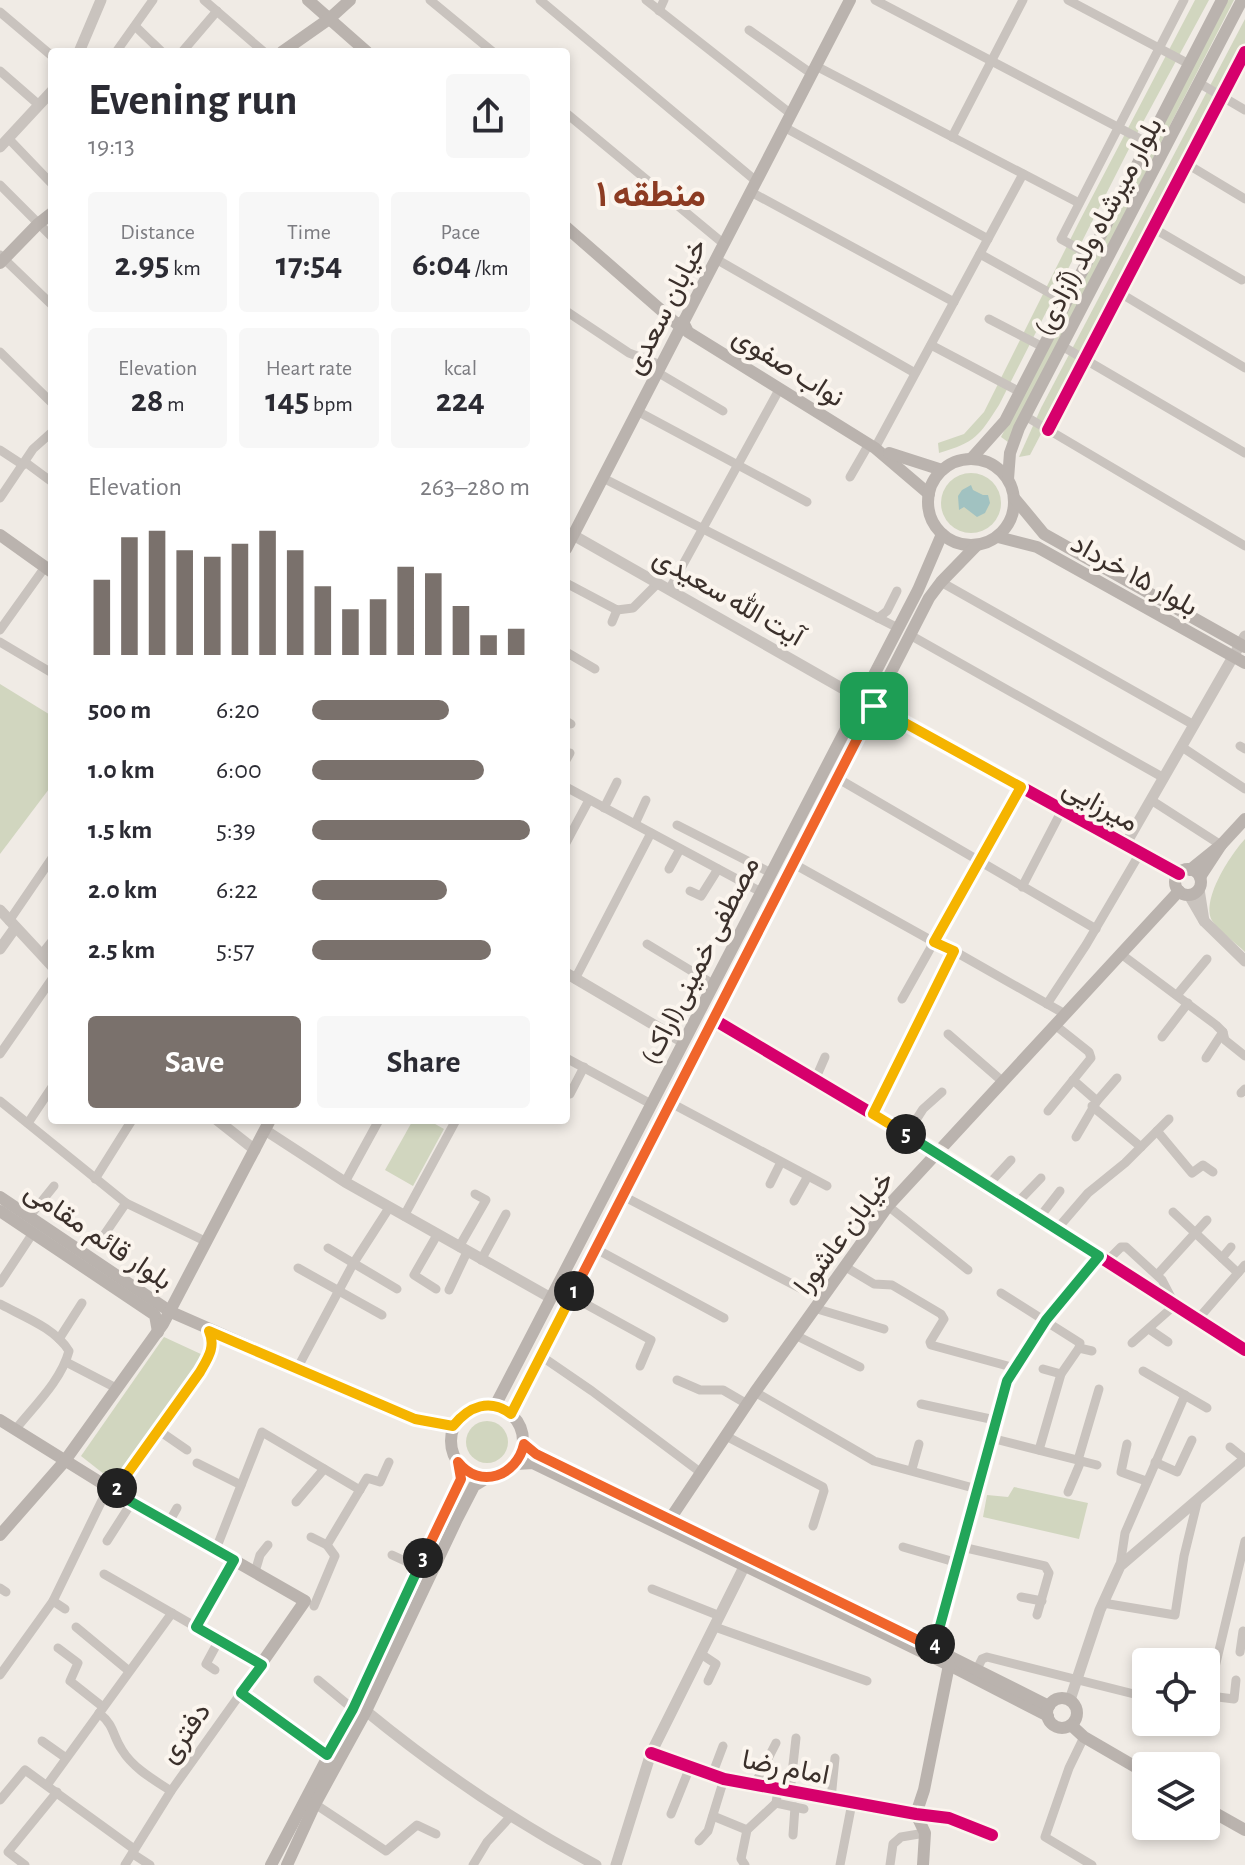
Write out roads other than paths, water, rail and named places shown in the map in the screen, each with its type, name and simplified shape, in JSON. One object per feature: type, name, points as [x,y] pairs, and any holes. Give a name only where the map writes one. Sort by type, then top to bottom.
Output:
[{"type":"main road","points":[[308,0],[362,48]]},
{"type":"main road","points":[[288,48],[350,0]]},
{"type":"main road","name":"خیابان سعدی","points":[[570,531],[603,478],[850,0]]},
{"type":"main road","name":"بلوار میرشاه ولد (آزادی)","points":[[971,459],[1005,421],[1222,0]]},
{"type":"main road","name":"بلوار میرشاه ولد (آزادی)","points":[[1008,479],[1010,453],[1025,416],[1242,0]]},
{"type":"main road","points":[[1,259],[48,216]]},
{"type":"main road","name":"نواب صفوی","points":[[570,230],[677,324],[683,322],[688,332],[872,446]]},
{"type":"main road","points":[[872,446],[914,463],[942,470]]},
{"type":"main road","points":[[872,446],[929,494]]},
{"type":"main road","points":[[511,1414],[874,706],[904,632],[941,582],[976,546],[998,537],[1008,526],[1014,513],[1015,499],[1008,479],[988,462],[971,459],[951,464],[942,470],[929,494],[930,515],[942,534],[957,544],[976,546]]},
{"type":"main road","name":"بلوار ۱۵ خرداد","points":[[1015,499],[1044,534],[1244,642]]},
{"type":"main road","name":"مصطفی خمینی(اراک)","points":[[495,1406],[861,699],[904,632],[942,534]]},
{"type":"main road","name":"بلوار ۱۵ خرداد","points":[[998,537],[1037,547],[1239,660]]},
{"type":"main road","points":[[1,539],[48,569]]},
{"type":"main road","name":"خیابان عاشورا","points":[[670,1519],[755,1392],[888,1206],[1245,819]]},
{"type":"main road","points":[[0,1535],[64,1462],[158,1332],[268,1125]]},
{"type":"main road","name":"بلوار قائم مقامی","points":[[0,1197],[171,1312],[196,1325],[415,1419],[453,1426]]},
{"type":"main road","name":"بلوار قائم مقامی","points":[[0,1211],[155,1315],[158,1332]]},
{"type":"main road","points":[[180,1294],[184,1310],[196,1325]]},
{"type":"main road","points":[[111,1490],[200,1372],[213,1341],[209,1331]]},
{"type":"main road","points":[[271,1865],[327,1755],[360,1710],[418,1567],[461,1479],[451,1445],[453,1426],[474,1407],[495,1406],[511,1414],[521,1426],[524,1444],[516,1464],[505,1473],[474,1486],[360,1710],[315,1804],[292,1863]]},
{"type":"main road","points":[[0,1420],[111,1490],[310,1603]]},
{"type":"main road","points":[[524,1444],[536,1454],[977,1669],[1049,1711]]},
{"type":"main road","points":[[458,1462],[473,1475],[487,1478]]},
{"type":"main road","points":[[516,1464],[533,1463],[1049,1711]]},
{"type":"main road","name":"دفتری","points":[[241,1693],[310,1603]]},
{"type":"main road","points":[[923,1865],[925,1833],[916,1814],[924,1790],[949,1665]]},
{"type":"main road","points":[[241,1693],[327,1755]]},
{"type":"main road","points":[[1058,1698],[1070,1700],[1077,1710],[1076,1719],[1071,1725],[1059,1727],[1051,1722],[1049,1711],[1058,1698]]},
{"type":"main road","points":[[1071,1725],[1084,1737],[1132,1765]]},
{"type":"main road","points":[[1220,1816],[1245,1830]]},
{"type":"street","points":[[119,48],[153,0]]},
{"type":"street","points":[[204,0],[259,48]]},
{"type":"street","points":[[430,0],[488,48]]},
{"type":"street","points":[[540,0],[754,187],[954,302]]},
{"type":"street","points":[[646,0],[791,114]]},
{"type":"street","points":[[659,11],[664,0]]},
{"type":"street","points":[[875,0],[1148,143]]},
{"type":"street","points":[[952,137],[1023,0]]},
{"type":"street","points":[[1068,0],[1189,64]]},
{"type":"street","points":[[1090,255],[1061,239],[1184,0]]},
{"type":"street","points":[[80,48],[97,2]]},
{"type":"street","points":[[185,48],[217,11]]},
{"type":"street","points":[[0,12],[48,53]]},
{"type":"street","points":[[135,26],[158,48]]},
{"type":"street","points":[[749,30],[814,70],[1079,203]]},
{"type":"street","points":[[1048,430],[1245,54]]},
{"type":"street","points":[[0,71],[47,99],[4,142],[48,180]]},
{"type":"street","points":[[1199,83],[1245,110]]},
{"type":"street","points":[[570,116],[724,244]]},
{"type":"street","points":[[784,127],[988,239]]},
{"type":"street","points":[[1187,164],[1245,199]]},
{"type":"street","points":[[850,477],[872,446],[931,345],[1023,174]]},
{"type":"street","points":[[0,185],[48,233]]},
{"type":"street","points":[[1153,228],[1242,280]]},
{"type":"street","points":[[980,254],[1066,302]]},
{"type":"street","points":[[1,259],[48,301]]},
{"type":"street","points":[[716,259],[915,373]]},
{"type":"street","points":[[1120,293],[1245,368]]},
{"type":"street","points":[[570,314],[723,411]]},
{"type":"street","points":[[989,319],[1043,347]]},
{"type":"street","points":[[931,345],[1020,392]]},
{"type":"street","points":[[1062,346],[1245,453]]},
{"type":"street","points":[[0,352],[48,399]]},
{"type":"street","points":[[669,590],[780,388]]},
{"type":"street","points":[[637,411],[807,502]]},
{"type":"street","points":[[1025,416],[1245,546]]},
{"type":"street","points":[[0,498],[48,435]]},
{"type":"street","points":[[0,450],[48,479]]},
{"type":"street","points":[[603,478],[878,618],[1164,778]]},
{"type":"street","name":"آیت الله سعیدی","points":[[570,531],[861,699]]},
{"type":"street","points":[[0,630],[48,569]]},
{"type":"street","points":[[941,582],[1194,725]]},
{"type":"street","points":[[570,585],[617,610],[633,608],[658,583]]},
{"type":"street","points":[[878,618],[887,611],[897,591]]},
{"type":"street","points":[[612,622],[617,610]]},
{"type":"street","points":[[0,642],[48,671]]},
{"type":"street","points":[[1125,845],[1194,725],[1239,660],[1244,642]]},
{"type":"street","points":[[570,654],[595,669]]},
{"type":"street","name":"میرزایی","points":[[874,706],[1189,883]]},
{"type":"street","points":[[1182,747],[1245,789]]},
{"type":"street","points":[[837,778],[1096,929]]},
{"type":"street","points":[[604,808],[617,782]]},
{"type":"street","points":[[902,999],[1021,787]]},
{"type":"street","points":[[570,789],[761,892]]},
{"type":"street","points":[[570,836],[589,800]]},
{"type":"street","points":[[635,824],[646,800]]},
{"type":"street","points":[[1151,800],[1221,845]]},
{"type":"street","points":[[1022,887],[1062,810]]},
{"type":"street","points":[[677,825],[771,873]]},
{"type":"street","points":[[651,833],[571,976],[683,1042]]},
{"type":"street","points":[[669,869],[680,849]]},
{"type":"street","points":[[1047,1004],[1140,853]]},
{"type":"street","points":[[794,864],[1065,1014]]},
{"type":"street","points":[[0,949],[48,865]]},
{"type":"street","points":[[690,891],[701,896],[718,869]]},
{"type":"street","points":[[1189,883],[1204,921],[1245,961]]},
{"type":"street","points":[[0,910],[48,962]]},
{"type":"street","points":[[647,944],[713,984]]},
{"type":"street","points":[[41,955],[48,946]]},
{"type":"street","points":[[873,1114],[954,951]]},
{"type":"street","points":[[1121,954],[1188,1003],[1223,1032],[1225,1040],[1245,1056]]},
{"type":"street","points":[[1177,995],[1207,959]]},
{"type":"street","points":[[0,1054],[48,985]]},
{"type":"street","points":[[1162,1037],[1188,1003]]},
{"type":"street","points":[[713,1019],[938,1153],[1245,1350]]},
{"type":"street","points":[[1048,1111],[1091,1055],[1055,1025]]},
{"type":"street","points":[[1206,1058],[1223,1032]]},
{"type":"street","points":[[948,1034],[1002,1081]]},
{"type":"street","points":[[815,1080],[825,1057]]},
{"type":"street","points":[[570,1060],[651,1104]]},
{"type":"street","points":[[570,1094],[584,1067]]},
{"type":"street","points":[[1076,1137],[1094,1104],[1117,1078]]},
{"type":"street","points":[[1073,1080],[1141,1147]]},
{"type":"street","points":[[907,1134],[923,1109],[942,1092]]},
{"type":"street","points":[[28,1123],[48,1093]]},
{"type":"street","points":[[0,1101],[126,1203],[207,1242]]},
{"type":"street","points":[[671,1103],[827,1186]]},
{"type":"street","points":[[1057,1229],[1088,1193],[1169,1119]]},
{"type":"street","points":[[95,1179],[129,1124]]},
{"type":"street","points":[[222,1124],[255,1150]]},
{"type":"street","points":[[345,1182],[377,1124]]},
{"type":"street","points":[[404,1216],[454,1124]]},
{"type":"street","points":[[268,1125],[345,1182],[551,1298]]},
{"type":"street","points":[[1157,1131],[1192,1173],[1203,1165],[1213,1172]]},
{"type":"street","points":[[988,1185],[1011,1160]]},
{"type":"street","points":[[770,1184],[781,1162]]},
{"type":"street","points":[[794,1201],[808,1176]]},
{"type":"street","points":[[1017,1203],[1041,1178]]},
{"type":"street","points":[[29,1217],[54,1186]]},
{"type":"street","points":[[1039,1218],[1060,1191]]},
{"type":"street","points":[[449,1290],[486,1200],[475,1194]]},
{"type":"street","points":[[623,1196],[817,1304],[884,1329]]},
{"type":"street","points":[[102,1238],[126,1203]]},
{"type":"street","points":[[888,1206],[968,1270]]},
{"type":"street","points":[[298,1367],[353,1264],[389,1208]]},
{"type":"street","points":[[1173,1212],[1222,1258],[1243,1268],[1198,1319]]},
{"type":"street","points":[[481,1260],[506,1214]]},
{"type":"street","points":[[1157,1275],[1207,1220]]},
{"type":"street","points":[[0,1283],[33,1233]]},
{"type":"street","points":[[436,1289],[414,1275],[437,1235]]},
{"type":"street","points":[[934,1648],[995,1420],[1015,1368],[1046,1320],[1103,1259],[1124,1246],[1157,1275],[1175,1305]]},
{"type":"street","points":[[1222,1258],[1231,1247]]},
{"type":"street","points":[[328,1248],[397,1289]]},
{"type":"street","points":[[596,1249],[724,1318]]},
{"type":"street","points":[[844,1266],[876,1285],[892,1285],[942,1316],[944,1321],[931,1345],[1015,1368]]},
{"type":"street","points":[[298,1268],[382,1315]]},
{"type":"street","points":[[1001,1293],[1078,1340],[1079,1348],[1061,1374],[1039,1450]]},
{"type":"street","points":[[571,1296],[651,1340],[640,1366]]},
{"type":"street","points":[[59,1339],[82,1303]]},
{"type":"street","points":[[0,1304],[59,1339],[69,1351],[66,1362],[47,1391],[15,1430]]},
{"type":"street","points":[[1132,1343],[1175,1305]]},
{"type":"street","points":[[1149,1329],[1168,1342]]},
{"type":"street","points":[[795,1335],[860,1367]]},
{"type":"street","points":[[1079,1348],[1092,1351]]},
{"type":"street","points":[[541,1356],[700,1472]]},
{"type":"street","points":[[66,1362],[118,1389]]},
{"type":"street","points":[[1043,1369],[1061,1374]]},
{"type":"street","points":[[1143,1371],[1207,1408]]},
{"type":"street","points":[[677,1380],[700,1390],[723,1390],[747,1404]]},
{"type":"street","points":[[1068,1492],[1099,1389]]},
{"type":"street","points":[[755,1392],[874,1461],[977,1489]]},
{"type":"street","points":[[1070,1700],[1103,1603],[1120,1566],[1125,1533],[1185,1395]]},
{"type":"street","points":[[921,1404],[995,1420]]},
{"type":"street","points":[[158,1430],[187,1450]]},
{"type":"street","points":[[216,1549],[262,1432],[360,1490]]},
{"type":"street","points":[[726,1436],[823,1487],[813,1526]]},
{"type":"street","points":[[991,1438],[1097,1465]]},
{"type":"street","points":[[1155,1462],[1177,1472],[1192,1440]]},
{"type":"street","points":[[912,1469],[919,1444]]},
{"type":"street","points":[[1127,1444],[1121,1472],[1146,1481]]},
{"type":"street","points":[[1120,1566],[1243,1463],[1230,1447]]},
{"type":"street","points":[[327,1545],[367,1478],[380,1482],[389,1462]]},
{"type":"street","points":[[197,1463],[241,1485]]},
{"type":"street","points":[[296,1502],[324,1469]]},
{"type":"street","points":[[0,1675],[4,1658],[53,1601],[111,1490]]},
{"type":"street","points":[[1103,1603],[1175,1615],[1184,1556],[1198,1499]]},
{"type":"street","points":[[107,1541],[132,1502]]},
{"type":"street","points":[[169,1522],[177,1508]]},
{"type":"street","points":[[310,1603],[335,1556],[327,1545],[311,1537]]},
{"type":"street","points":[[1220,1652],[1242,1566],[1245,1541]]},
{"type":"street","points":[[255,1572],[260,1555],[268,1545]]},
{"type":"street","points":[[903,1547],[958,1563]]},
{"type":"street","points":[[962,1547],[1045,1566],[1049,1573],[1037,1615]]},
{"type":"street","points":[[392,1555],[418,1567]]},
{"type":"street","points":[[196,1627],[234,1560]]},
{"type":"street","points":[[616,1865],[651,1753],[745,1565]]},
{"type":"street","points":[[104,1574],[262,1665]]},
{"type":"street","points":[[652,1589],[718,1622],[867,1681]]},
{"type":"street","points":[[1021,1597],[1042,1601]]},
{"type":"street","points":[[53,1601],[65,1609]]},
{"type":"street","points":[[47,1785],[172,1613]]},
{"type":"street","points":[[76,1627],[129,1671]]},
{"type":"street","points":[[1226,1628],[1244,1631],[1240,1652]]},
{"type":"street","points":[[215,1670],[206,1664],[219,1640]]},
{"type":"street","points":[[58,1648],[78,1663],[70,1681],[101,1710],[115,1729],[121,1749],[142,1771],[171,1791]]},
{"type":"street","points":[[701,1654],[716,1664],[708,1681]]},
{"type":"street","points":[[977,1669],[982,1659],[987,1657],[1132,1693]]},
{"type":"street","points":[[318,1680],[510,1817],[596,1865]]},
{"type":"street","points":[[1220,1700],[1234,1699],[1236,1680]]},
{"type":"street","name":"دفتری","points":[[125,1865],[171,1791],[241,1693]]},
{"type":"street","points":[[1084,1737],[1069,1768],[1045,1837],[1092,1865]]},
{"type":"street","points":[[790,1792],[796,1738]]},
{"type":"street","points":[[42,1741],[66,1758]]},
{"type":"street","points":[[754,1786],[776,1743]]},
{"type":"street","points":[[712,1775],[723,1746]]},
{"type":"street","name":"امام رضا","points":[[651,1753],[724,1779],[949,1818],[992,1835]]},
{"type":"street","points":[[831,1799],[835,1758]]},
{"type":"street","points":[[671,1814],[690,1767]]},
{"type":"street","points":[[0,1800],[25,1770],[150,1865]]},
{"type":"street","points":[[699,1841],[708,1831],[724,1779]]},
{"type":"street","points":[[745,1865],[741,1859],[747,1830],[776,1803],[778,1790]]},
{"type":"street","points":[[25,1865],[8,1852],[57,1792]]},
{"type":"street","points":[[776,1803],[800,1808],[793,1835]]},
{"type":"street","points":[[842,1865],[852,1803]]},
{"type":"street","points":[[315,1804],[386,1851],[417,1825],[436,1834]]},
{"type":"street","points":[[713,1816],[747,1830]]},
{"type":"street","points":[[473,1865],[487,1842],[510,1817]]},
{"type":"street","points":[[890,1865],[893,1844],[901,1837],[925,1833]]},
{"type":"water","points":[[971,485],[973,490],[988,495],[990,503],[985,513],[977,517],[964,507],[959,510],[958,496]]},
{"type":"district","name":"منطقه ۱","points":[[651,193]]}]
